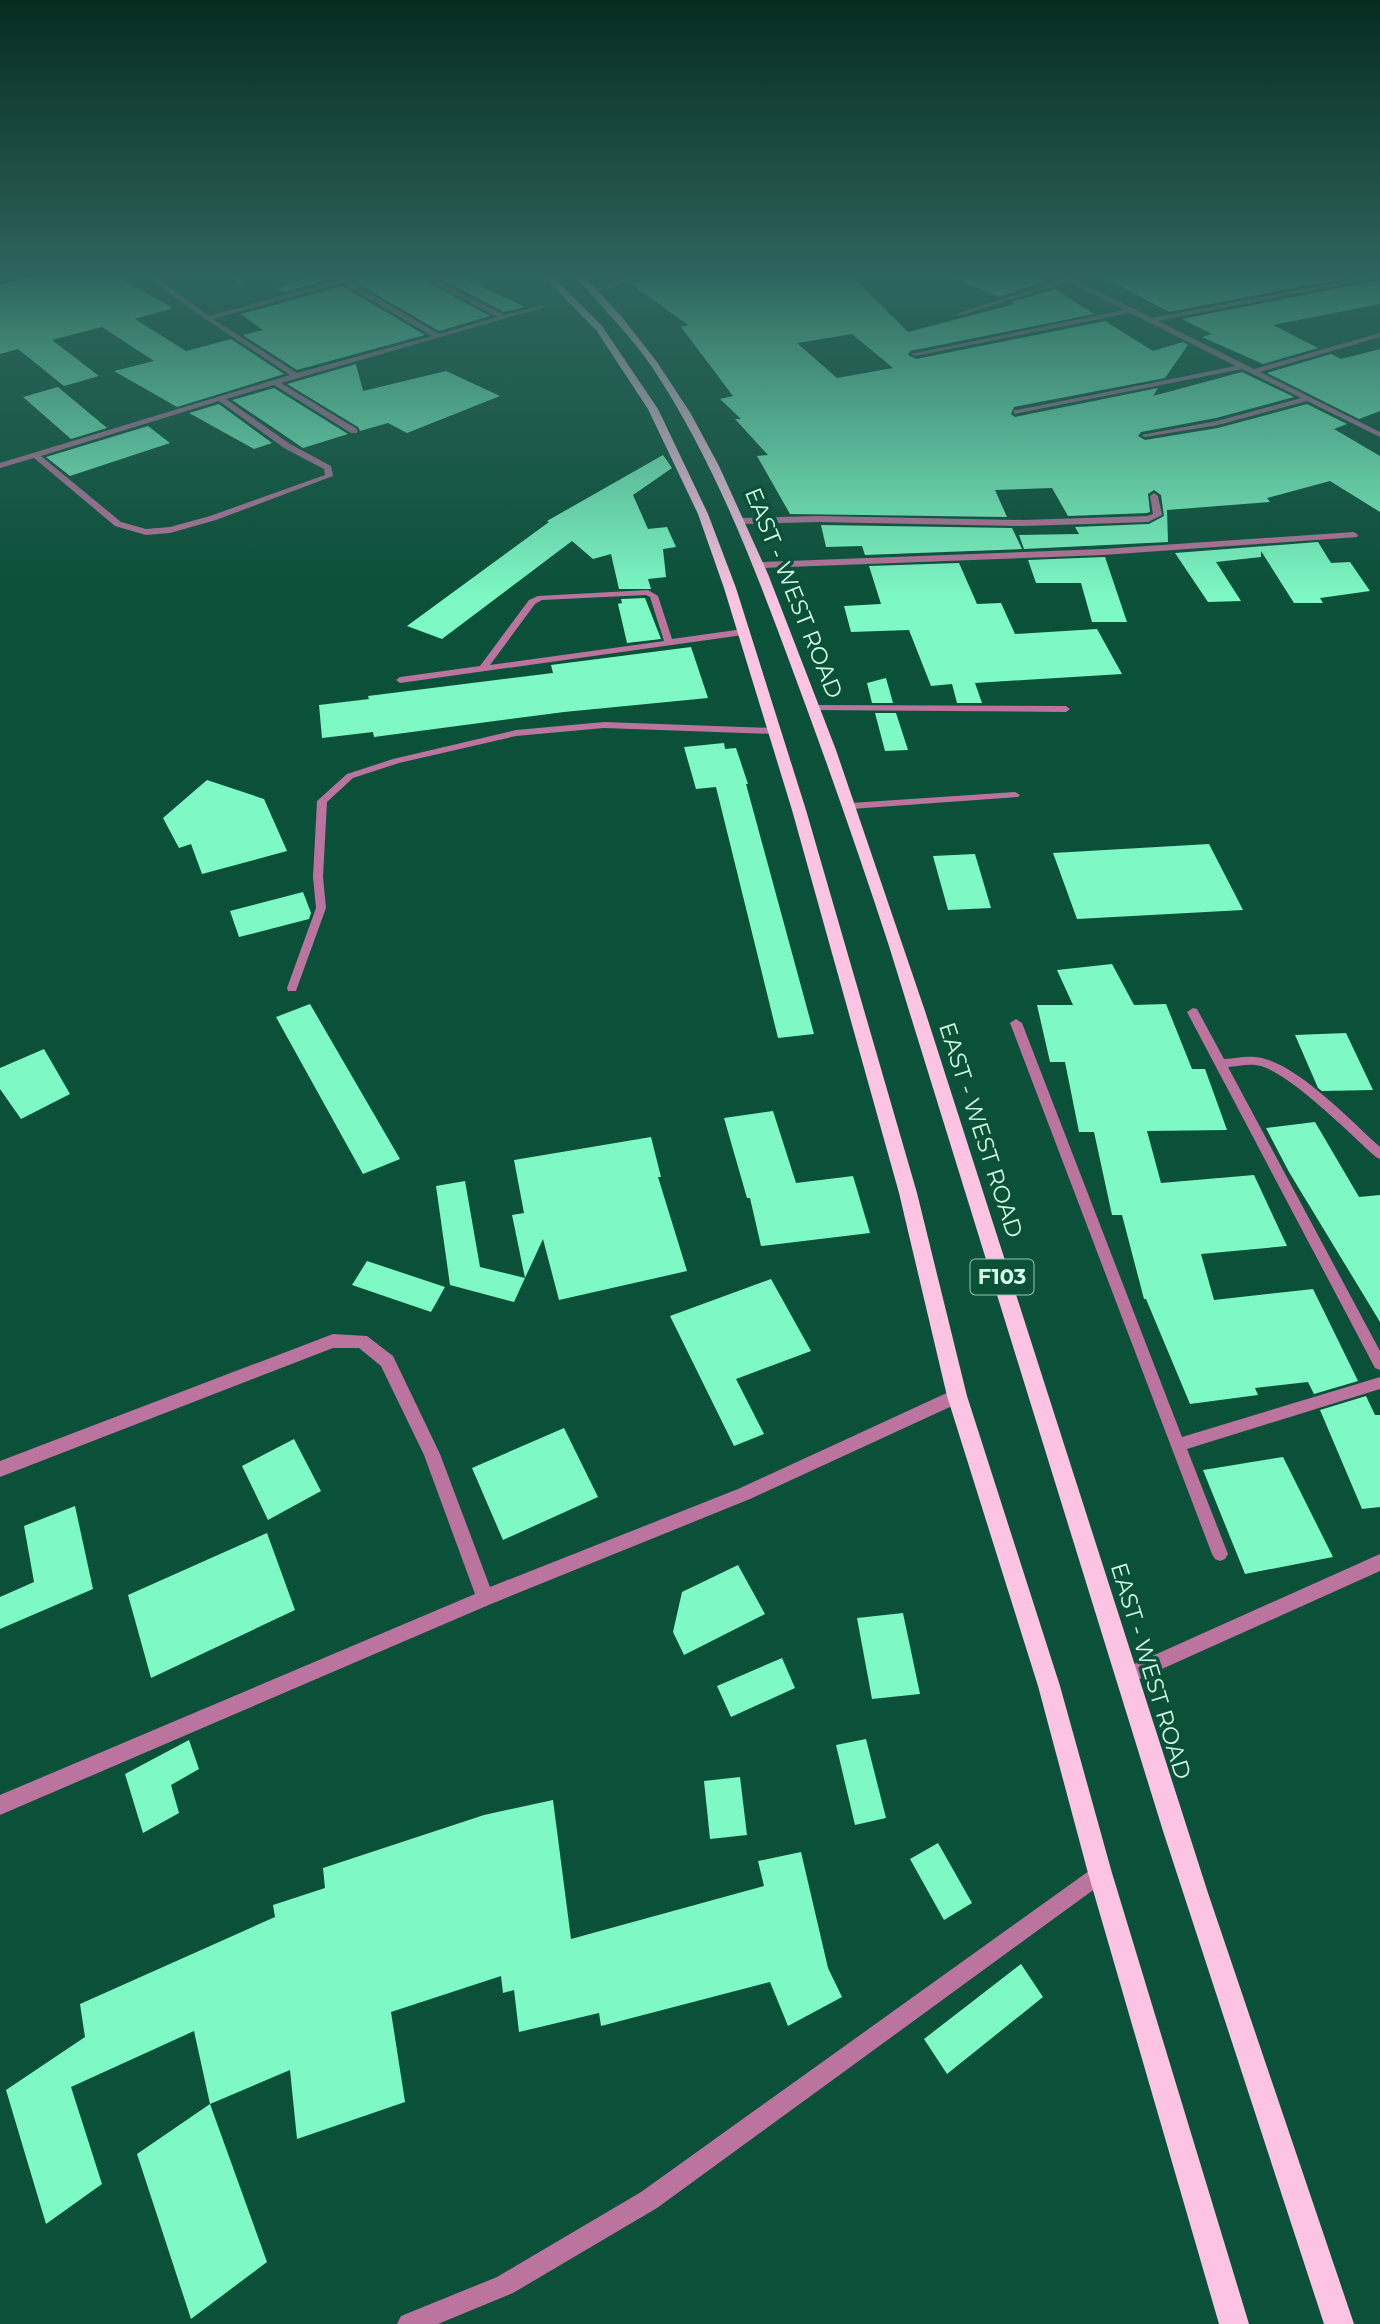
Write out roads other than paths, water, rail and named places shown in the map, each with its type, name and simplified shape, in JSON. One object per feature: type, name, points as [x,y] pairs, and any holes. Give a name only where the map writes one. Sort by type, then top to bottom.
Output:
[{"type":"main road","points":[[635,382],[653,409],[703,514],[774,731],[908,1193],[957,1396],[1049,1686],[1100,1874],[1234,2324]]},
{"type":"main road","name":"EAST - WEST ROAD","points":[[667,382],[684,407],[740,521],[852,806],[1176,1833],[1339,2324]]},
{"type":"street","points":[[0,466],[274,382]]},
{"type":"street","points":[[276,382],[354,431]]},
{"type":"street","points":[[1017,412],[1165,382]]},
{"type":"street","points":[[1275,382],[1380,435]]},
{"type":"street","points":[[36,455],[118,524],[146,532],[170,530],[213,518],[329,476],[328,468],[287,446],[221,399]]},
{"type":"street","points":[[1145,435],[1195,428],[1307,399]]},
{"type":"street","points":[[740,521],[818,519],[1023,523],[1148,519],[1158,514],[1154,496]]},
{"type":"street","points":[[759,565],[1103,552],[1354,535]]},
{"type":"street","points":[[0,1469],[333,1341],[362,1341],[387,1361],[432,1454],[485,1598]]},
{"type":"street","points":[[0,1805],[485,1598],[744,1494],[957,1396]]},
{"type":"street","points":[[1127,1676],[1380,1562]]},
{"type":"street","points":[[409,2324],[505,2285],[649,2200],[1100,1874]]},
{"type":"lane","points":[[482,668],[532,602],[541,598],[648,592],[654,596],[668,641]]},
{"type":"lane","points":[[400,680],[743,632]]},
{"type":"lane","points":[[814,708],[1066,709]]},
{"type":"lane","points":[[292,988],[321,908],[318,877],[322,801],[350,776],[396,761],[516,733],[604,725],[774,731]]},
{"type":"lane","points":[[852,806],[1015,795]]},
{"type":"lane","points":[[1193,1012],[1380,1364]]},
{"type":"lane","points":[[1016,1023],[1220,1554]]},
{"type":"lane","points":[[1222,1064],[1248,1060],[1267,1063],[1305,1089],[1380,1154]]},
{"type":"lane","points":[[1179,1445],[1380,1383]]}]
